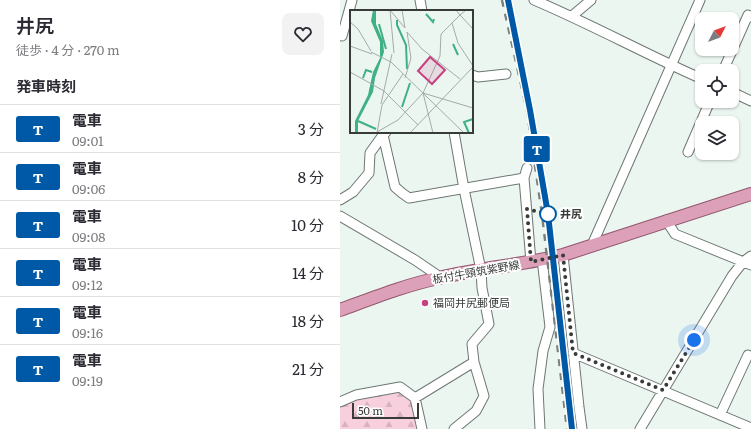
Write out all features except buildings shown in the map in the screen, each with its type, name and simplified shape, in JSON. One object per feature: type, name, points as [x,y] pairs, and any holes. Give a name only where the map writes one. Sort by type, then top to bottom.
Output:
[{"type":"main road","name":"板付牛頸筑紫野線","points":[[340,310],[395,290],[440,277],[563,255],[666,220],[751,194]]},
{"type":"street","points":[[344,36],[352,0]]},
{"type":"street","points":[[420,0],[422,10]]},
{"type":"street","points":[[534,0],[572,16],[695,76]]},
{"type":"street","points":[[572,16],[592,0]]},
{"type":"street","points":[[592,245],[670,65],[700,0]]},
{"type":"street","points":[[726,64],[748,15],[751,17]]},
{"type":"street","points":[[473,76],[478,78],[506,74]]},
{"type":"street","points":[[739,95],[751,101]]},
{"type":"street","points":[[688,152],[707,108]]},
{"type":"street","points":[[454,133],[481,270],[482,288],[489,324],[472,344],[474,362],[484,396],[476,412],[454,429]]},
{"type":"street","points":[[384,134],[395,187],[409,198],[524,178]]},
{"type":"street","points":[[340,200],[353,192],[368,173],[370,153],[384,134]]},
{"type":"street","points":[[527,168],[524,178],[550,328],[543,351],[538,389],[540,429]]},
{"type":"street","points":[[340,216],[415,260],[440,277]]},
{"type":"street","points":[[666,220],[675,234],[747,264]]},
{"type":"street","points":[[563,255],[582,429]]},
{"type":"street","points":[[640,429],[732,276],[747,264],[751,256]]},
{"type":"street","points":[[573,353],[663,390],[746,427]]},
{"type":"street","points":[[720,415],[748,355]]},
{"type":"street","points":[[416,398],[474,362]]},
{"type":"street","points":[[340,402],[356,395],[400,387],[416,398],[422,429]]},
{"type":"green space","points":[[393,391],[403,393],[413,401],[419,429],[340,429],[340,406],[359,399]]},
{"type":"railway","points":[[502,0],[527,111],[542,214],[567,429]]},
{"type":"train","name":"T","points":[[508,0],[530,110],[548,214],[572,429]]},
{"type":"place","name":"井尻","points":[[548,214]]},
{"type":"place","name":"福岡井尻郵便局","points":[[425,303]]},
{"type":"route","points":[[548,214],[527,209],[531,262],[563,255],[573,353],[663,390],[694,340]]}]
